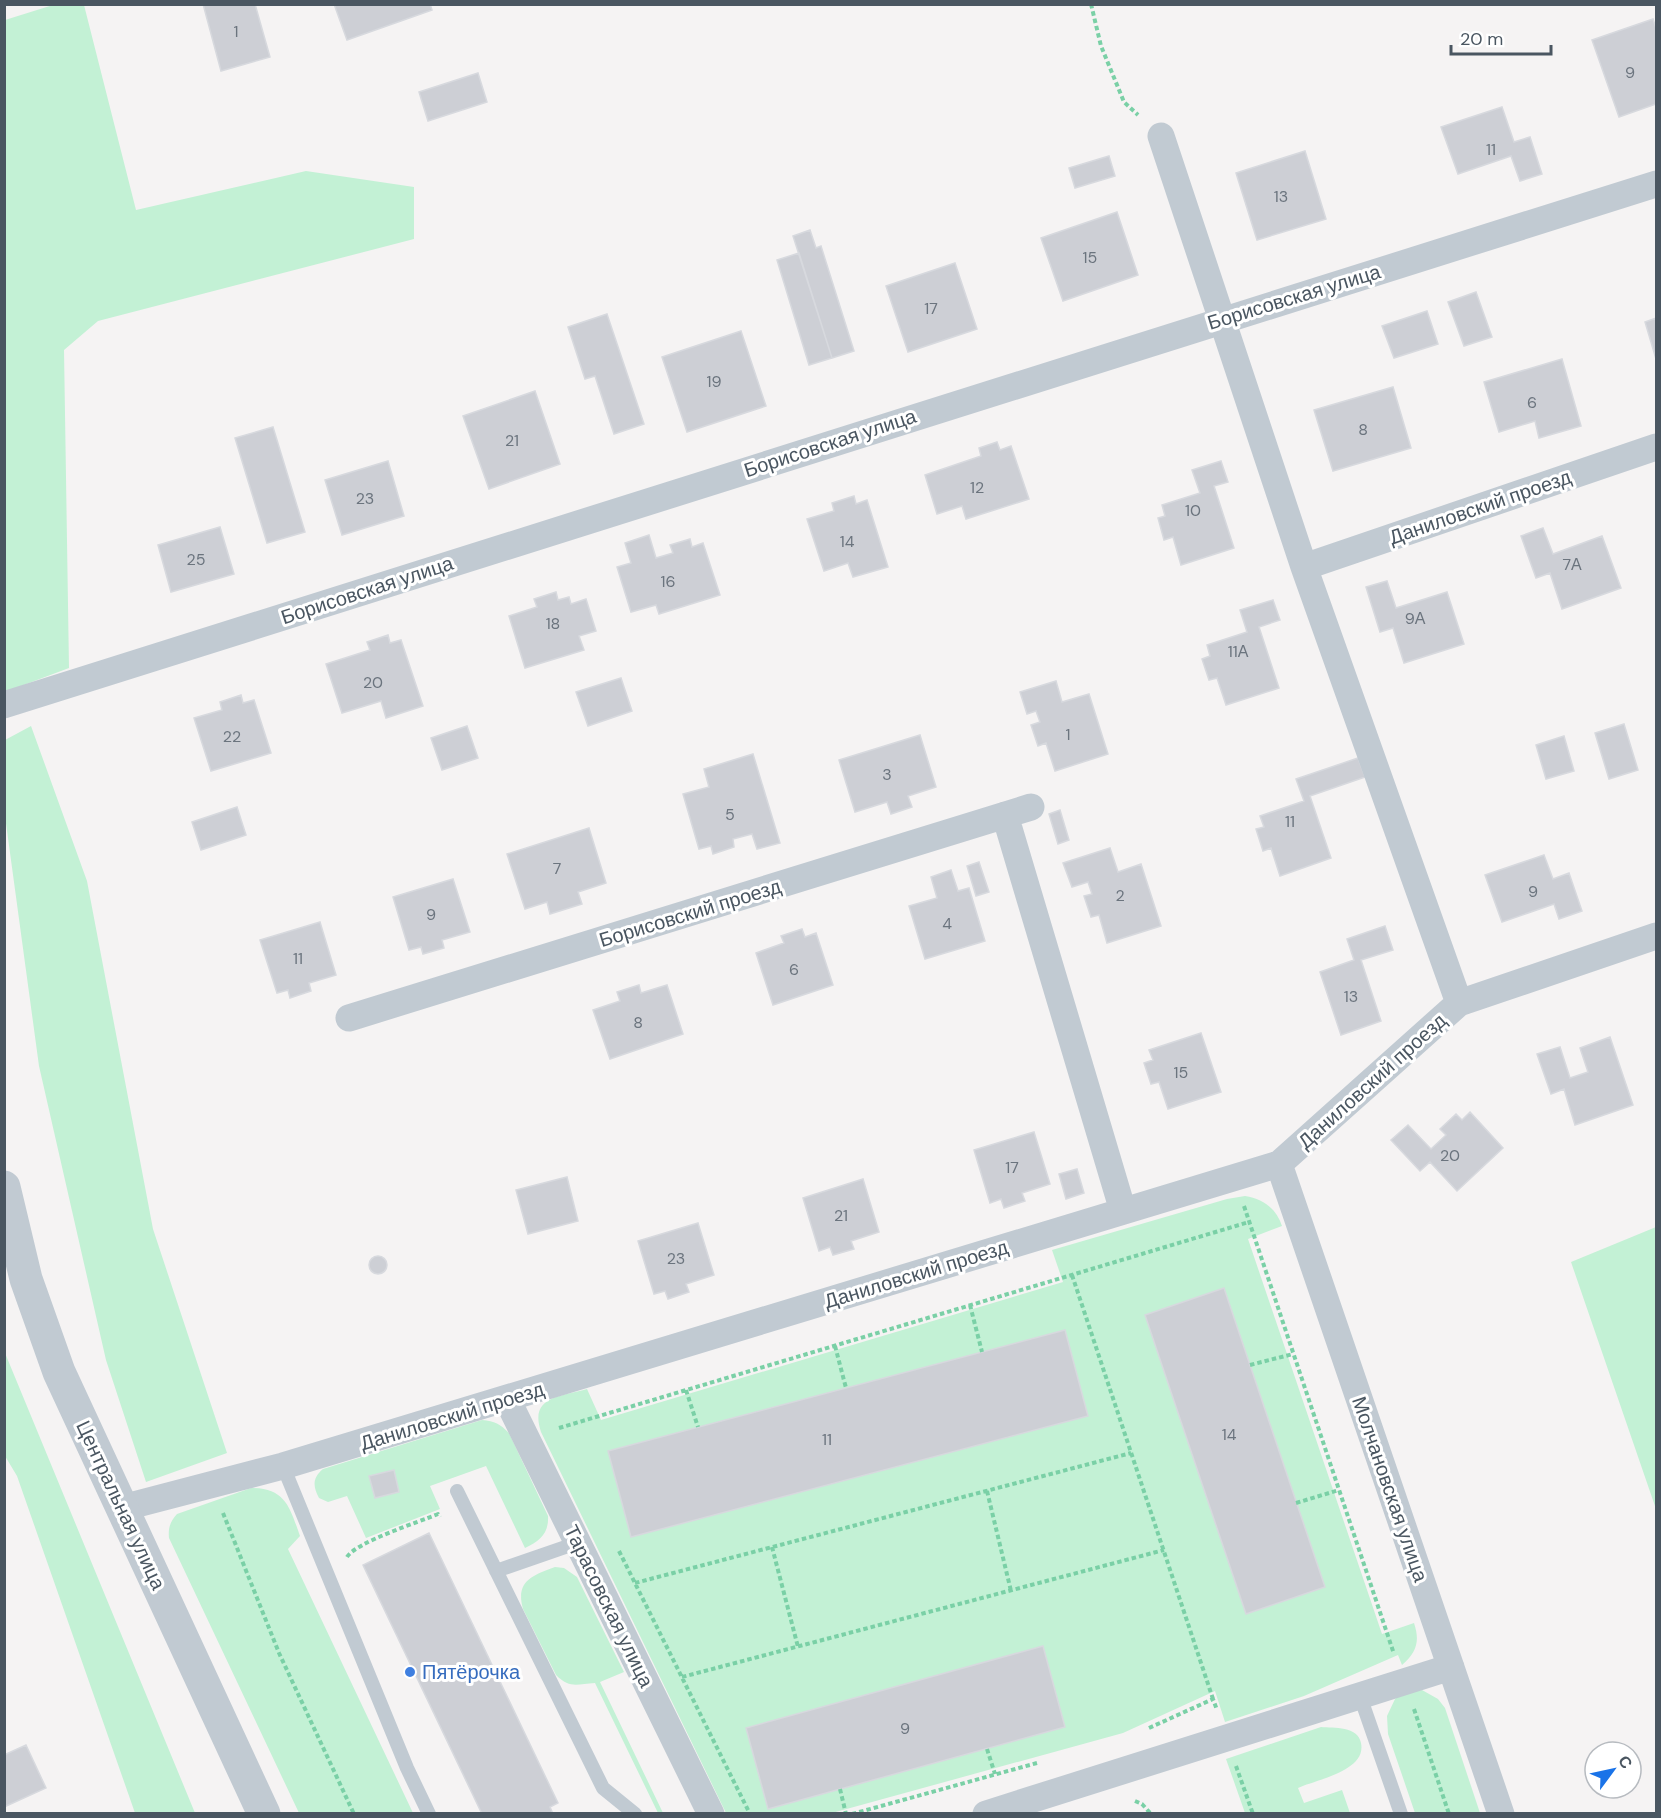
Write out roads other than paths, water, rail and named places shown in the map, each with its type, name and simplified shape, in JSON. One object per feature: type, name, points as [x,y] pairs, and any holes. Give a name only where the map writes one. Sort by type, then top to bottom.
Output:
[{"type":"street","points":[[1161,136],[1304,567],[1459,1003]]},
{"type":"street","name":"Борисовская улица","points":[[4,705],[1656,184]]},
{"type":"street","name":"Даниловский проезд","points":[[1304,567],[1656,447]]},
{"type":"street","name":"Борисовский проезд","points":[[349,1018],[1031,807]]},
{"type":"street","points":[[1005,815],[1123,1211]]},
{"type":"street","name":"Даниловский проезд","points":[[122,1508],[284,1466],[1279,1164],[1459,1003],[1656,936]]},
{"type":"street","name":"Молчановская улица","points":[[1279,1164],[1502,1814]]},
{"type":"street","name":"Центральная улица","points":[[4,1187],[26,1280],[59,1372],[264,1814]]},
{"type":"street","name":"Тарасовская улица","points":[[507,1399],[711,1814]]},
{"type":"street","points":[[986,1814],[1451,1668]]},
{"type":"lane","points":[[284,1466],[407,1768],[429,1814]]},
{"type":"lane","points":[[457,1491],[603,1788],[635,1814]]},
{"type":"lane","points":[[496,1571],[577,1543]]},
{"type":"lane","points":[[1360,1696],[1401,1814]]},
{"type":"place","name":"Пятёрочка","points":[[410,1672]]}]
